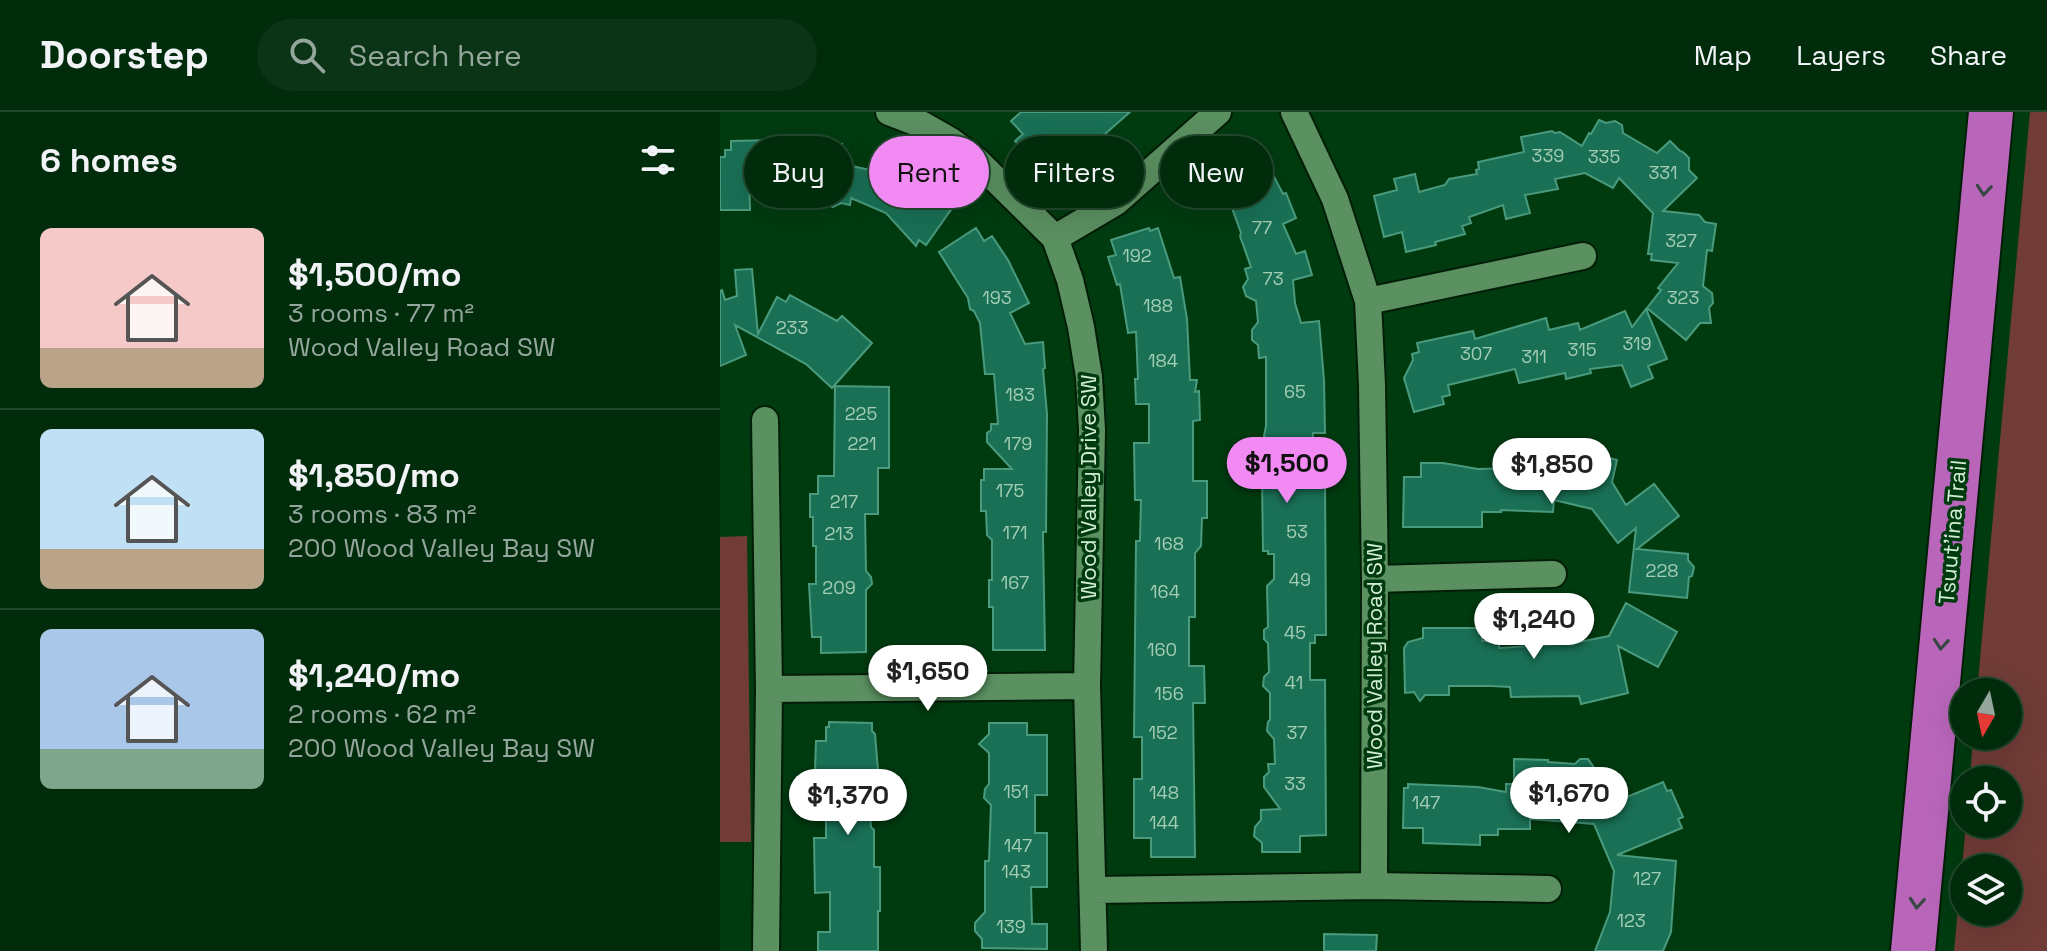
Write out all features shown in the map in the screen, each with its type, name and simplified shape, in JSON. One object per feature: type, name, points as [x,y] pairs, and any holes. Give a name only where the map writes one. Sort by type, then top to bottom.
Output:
[{"type":"highway","name":"Tsuut'ina Trail","points":[[1913,951],[1991,112]]},
{"type":"street","name":"Wood Valley Drive SW","points":[[889,112],[923,125],[963,150],[1055,238],[1079,315],[1089,377],[1092,430],[1087,686],[1094,951]]},
{"type":"street","points":[[1055,238],[1116,202],[1218,112]]},
{"type":"street","name":"Wood Valley Road SW","points":[[1294,112],[1335,199],[1368,301],[1375,579],[1374,886]]},
{"type":"street","points":[[1368,301],[1583,256]]},
{"type":"street","points":[[765,420],[769,689],[766,951]]},
{"type":"street","points":[[1375,579],[1553,574]]},
{"type":"street","points":[[769,689],[1087,686]]},
{"type":"street","points":[[1094,890],[1374,886],[1548,889]]},
{"type":"shaded area","points":[[2030,112],[2047,112],[2047,951],[1954,951],[1956,926],[2022,926],[2022,854],[1963,854],[1965,838],[2022,838],[2022,766],[1971,766],[1972,750],[2022,750],[2022,678],[1978,678]]},
{"type":"shaded area","points":[[747,536],[751,842],[720,842],[720,537]]},
{"type":"building","points":[[1021,112],[1130,112],[1105,134],[1107,136],[1021,136],[1023,134],[1011,121]]},
{"type":"building","points":[[1599,120],[1606,123],[1615,121],[1622,125],[1623,133],[1657,153],[1670,141],[1683,152],[1689,158],[1689,170],[1697,178],[1663,211],[1699,215],[1705,222],[1716,224],[1712,251],[1707,250],[1703,286],[1712,293],[1713,303],[1709,308],[1711,323],[1700,323],[1686,340],[1647,308],[1678,263],[1651,260],[1652,254],[1648,254],[1653,213],[1619,178],[1613,188],[1585,173],[1555,179],[1558,189],[1525,195],[1530,213],[1506,219],[1503,205],[1469,217],[1471,223],[1462,226],[1465,234],[1435,242],[1436,245],[1406,252],[1402,232],[1384,237],[1374,196],[1397,190],[1394,179],[1415,174],[1419,192],[1445,185],[1449,179],[1477,174],[1478,162],[1524,152],[1521,137],[1552,131],[1560,132],[1582,146]]},
{"type":"building","points":[[731,141],[744,141],[744,208],[750,210],[720,210],[720,157],[725,157],[725,150],[731,150]]},
{"type":"building","points":[[853,166],[869,170],[869,206],[853,199]]},
{"type":"building","points":[[1273,175],[1283,194],[1286,193],[1296,218],[1283,224],[1296,254],[1305,251],[1312,275],[1293,280],[1301,323],[1319,321],[1325,433],[1313,433],[1311,479],[1325,479],[1326,635],[1315,635],[1315,643],[1310,643],[1310,680],[1325,680],[1326,835],[1300,836],[1300,852],[1262,852],[1262,843],[1254,836],[1255,827],[1261,820],[1261,810],[1280,809],[1264,787],[1268,764],[1275,764],[1274,739],[1267,731],[1270,693],[1263,686],[1264,677],[1269,672],[1268,643],[1264,639],[1264,630],[1268,627],[1267,586],[1274,579],[1274,554],[1263,551],[1262,479],[1268,473],[1269,442],[1264,436],[1266,357],[1259,358],[1258,345],[1252,340],[1252,330],[1258,322],[1256,301],[1246,296],[1243,287],[1248,279],[1245,269],[1251,267],[1232,208],[1273,208]]},
{"type":"building","points":[[874,208],[952,208],[926,245],[919,240],[916,246],[886,213]]},
{"type":"building","points":[[976,228],[984,241],[992,236],[1008,260],[1029,303],[1010,313],[1025,344],[1043,342],[1047,414],[1046,532],[1043,532],[1045,650],[993,650],[993,607],[989,607],[992,540],[987,535],[986,511],[981,511],[981,480],[984,480],[984,469],[1012,469],[987,442],[991,424],[998,424],[994,374],[985,374],[980,323],[939,252]]},
{"type":"building","points":[[1149,228],[1150,231],[1158,228],[1174,278],[1180,277],[1187,319],[1190,380],[1197,380],[1195,392],[1199,391],[1200,420],[1193,421],[1193,481],[1207,481],[1207,518],[1202,518],[1201,546],[1195,553],[1195,617],[1189,617],[1189,666],[1204,666],[1205,703],[1193,703],[1195,857],[1151,857],[1151,838],[1134,838],[1134,779],[1142,779],[1142,737],[1134,737],[1136,541],[1140,541],[1141,500],[1135,500],[1134,443],[1149,443],[1149,404],[1136,404],[1136,332],[1128,333],[1120,284],[1117,285],[1108,257],[1116,255],[1111,240]]},
{"type":"building","points":[[752,269],[758,334],[777,297],[786,302],[790,295],[837,321],[842,316],[872,343],[832,388],[806,364],[735,325],[746,355],[720,366],[720,291],[725,300],[737,296],[735,270]]},
{"type":"building","points":[[1646,309],[1667,359],[1648,366],[1653,378],[1631,387],[1622,365],[1590,369],[1591,373],[1566,379],[1565,373],[1519,383],[1515,369],[1448,385],[1450,395],[1442,397],[1444,404],[1414,412],[1404,378],[1413,360],[1412,354],[1419,352],[1417,343],[1473,331],[1475,339],[1546,318],[1549,330],[1578,323],[1580,330],[1625,311],[1632,327]]},
{"type":"building","points":[[835,386],[889,387],[889,468],[878,468],[878,514],[865,514],[866,571],[872,584],[866,590],[866,652],[821,653],[821,637],[812,637],[809,584],[816,584],[816,546],[813,546],[810,494],[818,494],[818,476],[834,476]]},
{"type":"building","points":[[1517,449],[1572,454],[1573,449],[1617,460],[1612,482],[1626,505],[1654,484],[1679,516],[1637,549],[1688,554],[1688,560],[1694,567],[1689,577],[1687,598],[1629,592],[1636,528],[1618,543],[1592,509],[1554,500],[1553,512],[1482,512],[1482,527],[1403,527],[1404,477],[1421,477],[1421,463],[1478,469],[1512,468]]},
{"type":"building","points":[[1626,603],[1677,632],[1658,667],[1618,646],[1628,693],[1581,704],[1579,696],[1511,697],[1510,687],[1449,686],[1449,695],[1425,695],[1420,701],[1414,692],[1405,693],[1404,648],[1408,642],[1423,638],[1423,628],[1482,628],[1482,641],[1499,641],[1499,648],[1574,643],[1609,636]]},
{"type":"building","points":[[829,722],[872,723],[875,734],[879,791],[873,791],[873,799],[869,799],[871,827],[874,830],[874,867],[880,867],[878,951],[818,951],[818,932],[830,932],[830,892],[815,893],[814,838],[826,838],[826,801],[813,801],[813,770],[816,741],[826,741]]},
{"type":"building","points":[[989,723],[1027,723],[1027,735],[1047,735],[1047,795],[1035,795],[1035,833],[1047,833],[1047,887],[1031,887],[1032,924],[1047,924],[1047,949],[982,948],[982,939],[975,931],[975,923],[985,912],[985,861],[989,861],[991,805],[984,798],[989,784],[989,753],[979,744],[989,734]]},
{"type":"building","points":[[1514,759],[1575,764],[1580,759],[1588,759],[1595,769],[1602,769],[1598,809],[1663,782],[1667,791],[1671,790],[1683,817],[1678,819],[1682,828],[1617,855],[1676,861],[1671,932],[1663,951],[1595,951],[1610,912],[1614,871],[1594,824],[1530,819],[1530,829],[1498,829],[1498,835],[1480,835],[1480,845],[1423,843],[1423,828],[1403,828],[1404,788],[1408,788],[1408,784],[1478,787],[1506,792],[1506,784],[1514,784]]},
{"type":"building","points":[[1324,934],[1377,935],[1376,951],[1324,951]]}]
